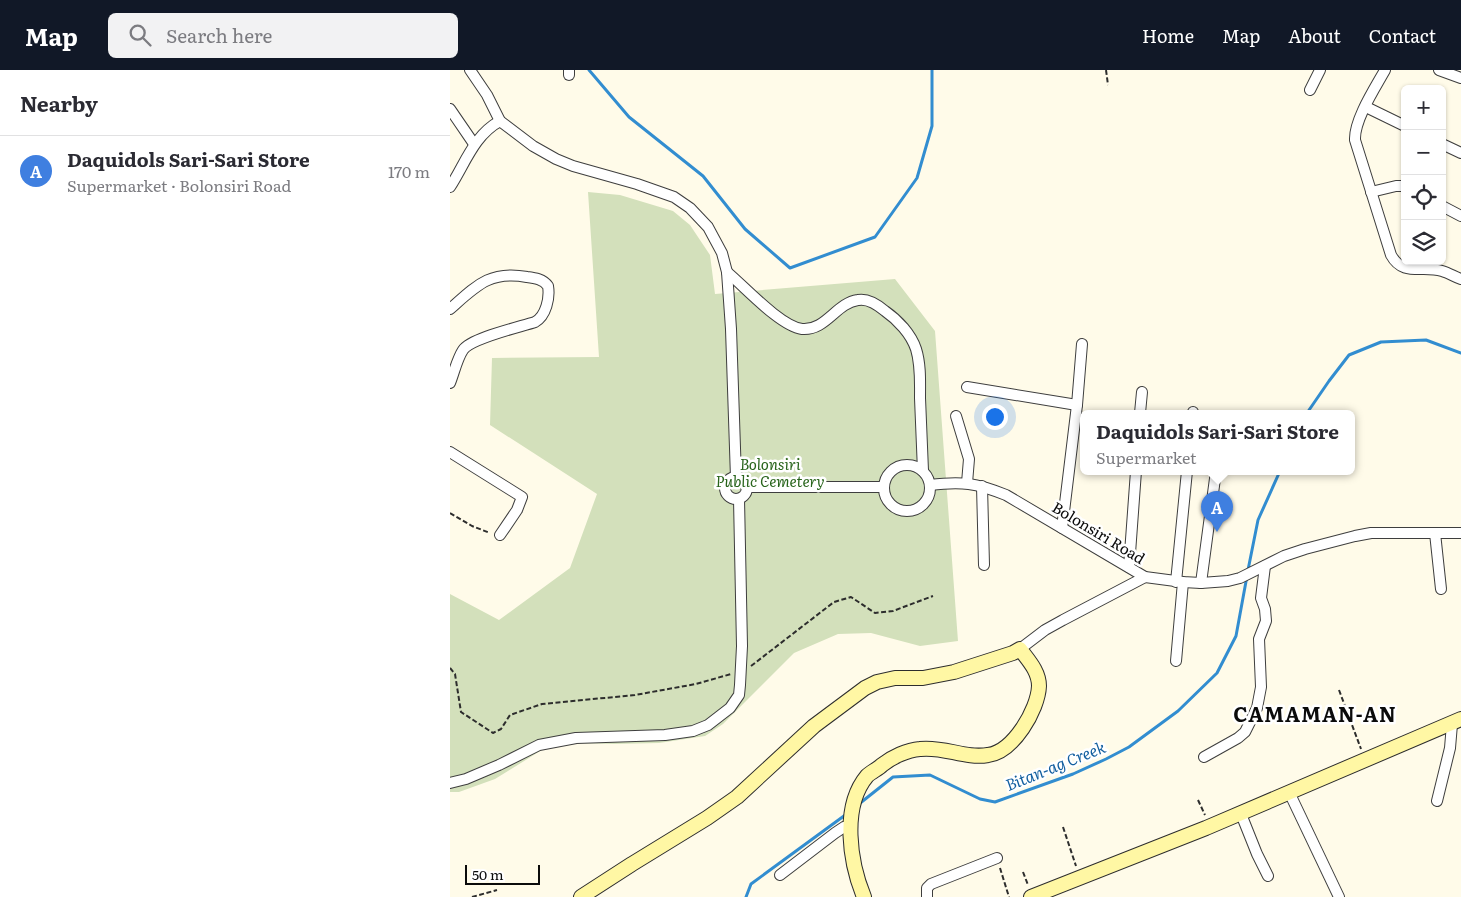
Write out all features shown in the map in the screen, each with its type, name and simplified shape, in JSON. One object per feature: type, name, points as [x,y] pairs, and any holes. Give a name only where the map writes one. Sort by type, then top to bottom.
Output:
[{"type":"main road","points":[[581,897],[737,797],[814,726],[865,688],[877,682],[895,678],[924,678],[954,672],[1020,649],[1032,665],[1039,685],[1030,718],[1008,746],[997,753],[989,755],[967,756],[945,750],[918,749],[888,760],[867,776],[852,816],[854,862],[864,897]]},
{"type":"main road","points":[[1031,897],[1210,827],[1456,722]]},
{"type":"street","points":[[470,70],[487,95],[500,121],[533,146],[572,166],[637,184],[674,197],[690,208],[708,227],[722,253],[726,272],[731,329],[736,478]]},
{"type":"street","points":[[1310,90],[1320,70]]},
{"type":"street","points":[[1385,70],[1356,128],[1355,140],[1394,260],[1405,269],[1442,271],[1461,280]]},
{"type":"street","points":[[1439,70],[1461,78]]},
{"type":"street","points":[[1366,107],[1401,124]]},
{"type":"street","points":[[450,109],[474,144]]},
{"type":"street","points":[[450,187],[474,144],[485,132],[500,121]]},
{"type":"street","points":[[1446,146],[1461,153]]},
{"type":"street","points":[[1371,192],[1401,186]]},
{"type":"street","points":[[1446,208],[1461,216]]},
{"type":"street","points":[[726,272],[771,312],[788,324],[802,329],[812,328],[824,323],[850,302],[861,299],[875,303],[892,316],[907,332],[915,349],[920,369],[922,471]]},
{"type":"street","points":[[450,309],[482,284],[496,276],[510,274],[527,277],[542,280],[548,286],[548,296],[543,314],[539,320],[468,345],[463,350],[450,383]]},
{"type":"street","points":[[1062,528],[1077,405],[1082,344]]},
{"type":"street","points":[[967,387],[1077,405]]},
{"type":"street","points":[[1140,410],[1142,392]]},
{"type":"street","points":[[956,416],[969,459],[967,483]]},
{"type":"street","points":[[450,452],[522,497],[517,510],[500,535]]},
{"type":"street","points":[[911,465],[927,476],[930,485],[926,501],[916,509],[909,511],[891,505],[887,500],[884,487],[888,475],[898,466],[911,465]]},
{"type":"street","points":[[1129,567],[1136,475]]},
{"type":"street","points":[[1176,660],[1187,475]]},
{"type":"street","points":[[1201,583],[1215,475]]},
{"type":"street","points":[[736,478],[743,480],[746,487],[745,494],[739,499],[731,498],[725,490],[726,482],[736,478]]},
{"type":"street","name":"Bolonsiri Road","points":[[930,485],[967,483],[982,486],[1021,502],[1145,577],[1180,582],[1201,583],[1240,578],[1304,549],[1371,533],[1461,533]]},
{"type":"street","points":[[982,486],[984,565]]},
{"type":"street","points":[[746,487],[884,487]]},
{"type":"street","points":[[450,782],[466,779],[483,772],[539,745],[576,738],[665,735],[693,731],[720,717],[735,703],[739,695],[742,646],[739,499]]},
{"type":"street","points":[[1436,534],[1441,589]]},
{"type":"street","points":[[1204,757],[1245,732],[1257,708],[1261,688],[1259,639],[1266,621],[1265,609],[1261,598],[1261,567]]},
{"type":"street","points":[[1020,649],[1063,620],[1145,577]]},
{"type":"street","points":[[1438,801],[1456,722]]},
{"type":"street","points":[[1289,792],[1339,897]]},
{"type":"street","points":[[1240,814],[1268,876]]},
{"type":"street","points":[[780,874],[844,827],[852,816]]},
{"type":"street","points":[[926,897],[927,888],[931,884],[997,858]]},
{"type":"path","points":[[1106,70],[1108,85]]},
{"type":"path","points":[[450,513],[472,526],[500,535]]},
{"type":"path","points":[[450,668],[455,674],[461,712],[492,733],[502,729],[510,715],[542,704],[635,695],[696,684],[741,672],[758,662],[834,602],[851,597],[875,613],[894,611],[933,596]]},
{"type":"path","points":[[1339,690],[1365,761]]},
{"type":"path","points":[[1198,800],[1210,827]]},
{"type":"path","points":[[1063,827],[1080,878]]},
{"type":"path","points":[[997,858],[1009,897]]},
{"type":"path","points":[[1024,872],[1031,897]]},
{"type":"path","points":[[472,897],[497,890]]},
{"type":"green space","name":"Bolonsiri Public Cemetery","points":[[588,192],[620,195],[673,211],[690,225],[710,255],[715,294],[895,279],[935,331],[958,641],[920,646],[871,633],[838,634],[794,653],[723,724],[705,736],[659,743],[573,743],[550,745],[495,779],[459,792],[450,792],[450,594],[499,620],[570,568],[597,494],[490,425],[492,358],[599,357]]},
{"type":"waterway","points":[[589,70],[629,117],[703,176],[745,229],[790,268],[875,237],[917,178],[932,126],[932,70]]},
{"type":"waterway","name":"Bitan-ag Creek","points":[[1309,410],[1349,355],[1381,342],[1426,340],[1461,353]]},
{"type":"waterway","name":"Bitan-ag Creek","points":[[1248,570],[1258,520],[1278,475]]},
{"type":"waterway","name":"Bitan-ag Creek","points":[[859,804],[893,777],[930,775],[980,799],[995,802],[1073,774],[1129,747],[1178,711],[1217,673],[1236,636],[1247,576]]},
{"type":"waterway","name":"Bitan-ag Creek","points":[[746,897],[751,884],[848,813]]},
{"type":"place","name":"Daquidols Sari-Sari Store","points":[[1217,532]]},
{"type":"district","name":"CAMAMAN-AN","points":[[1315,713]]}]
